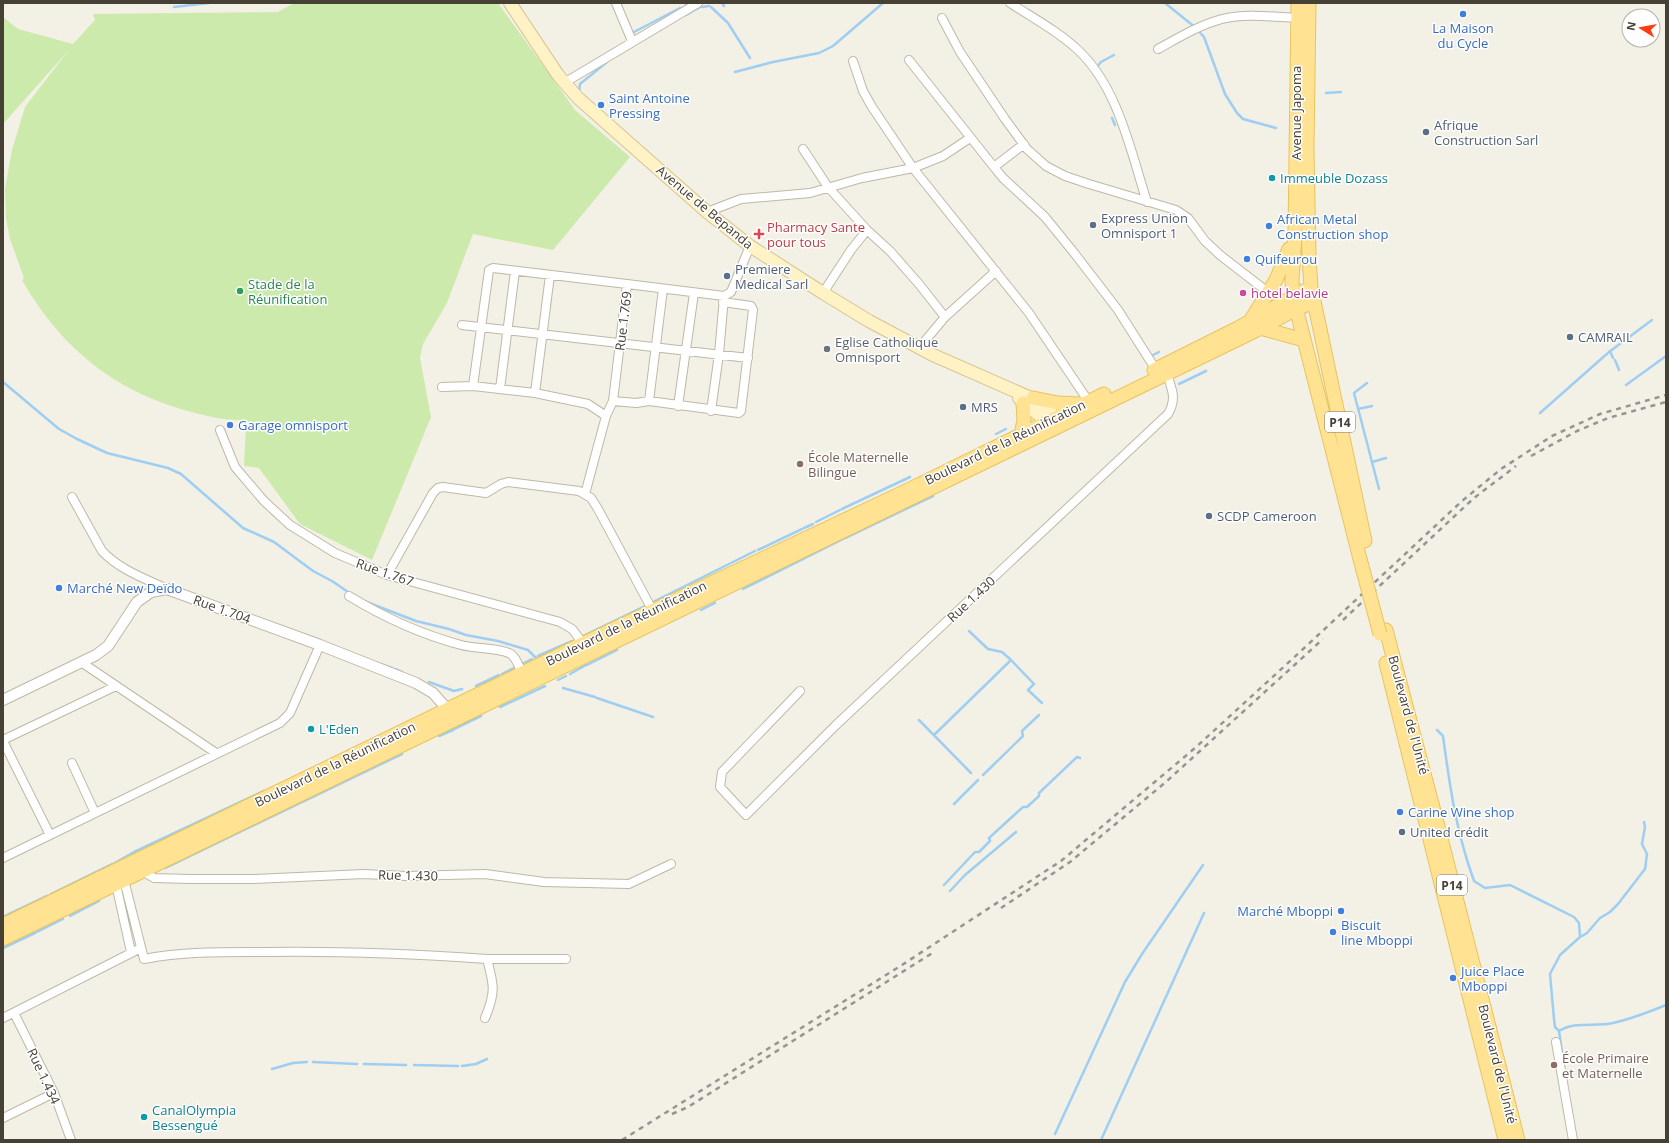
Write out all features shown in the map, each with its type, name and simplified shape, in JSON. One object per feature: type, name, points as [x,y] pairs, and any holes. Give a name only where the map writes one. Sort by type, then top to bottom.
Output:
[{"type":"main road","name":"Avenue de Bepanda","points":[[510,3],[564,83],[578,98],[707,212],[750,246],[868,321],[919,348],[1010,389],[1028,401],[1046,406],[1054,424]]},
{"type":"main road","name":"Avenue Japoma","points":[[1298,3],[1297,18],[1301,148],[1311,287]]},
{"type":"main road","name":"Avenue Japoma","points":[[1293,296],[1292,264],[1301,148],[1309,3]]},
{"type":"main road","points":[[1255,325],[1268,294],[1282,267],[1295,234]]},
{"type":"main road","points":[[1255,325],[1293,296],[1311,287]]},
{"type":"main road","name":"Boulevard de l'Unité","points":[[1311,287],[1364,558],[1508,1138]]},
{"type":"main road","name":"P14","points":[[1293,296],[1364,558]]},
{"type":"main road","points":[[1255,325],[1314,302]]},
{"type":"main road","points":[[1255,325],[1304,340]]},
{"type":"main road","name":"Boulevard de la Réunification","points":[[3,925],[119,876],[451,715],[522,673],[586,648],[1021,434],[1054,424],[1085,403],[1161,373],[1255,325]]},
{"type":"main road","points":[[655,615],[1161,373]]},
{"type":"main road","points":[[1021,434],[1028,401],[1085,403]]},
{"type":"main road","points":[[3,939],[119,876],[142,871],[586,648]]},
{"type":"street","points":[[616,3],[632,41]]},
{"type":"street","points":[[564,83],[632,41],[698,3]]},
{"type":"street","points":[[1010,3],[1062,36],[1096,69],[1110,95],[1125,133],[1147,202]]},
{"type":"street","points":[[1158,49],[1189,32],[1222,19],[1249,16],[1297,18]]},
{"type":"street","points":[[942,18],[960,52],[1024,144],[1036,158],[1054,170],[1089,184],[1176,210],[1188,218],[1205,241],[1268,294]]},
{"type":"street","name":"Rue 1.430","points":[[800,691],[722,772],[720,786],[746,815],[842,720],[1168,414],[1172,406],[1174,395],[1161,373],[1118,310],[1045,217],[1003,178],[909,60]]},
{"type":"street","points":[[854,61],[863,91],[913,168],[996,271],[1048,339],[1085,403]]},
{"type":"street","points":[[707,212],[741,199],[801,194],[862,178],[913,168],[943,156],[970,138]]},
{"type":"street","points":[[994,167],[1024,144]]},
{"type":"street","points":[[803,149],[828,187],[867,230],[890,251],[945,316]]},
{"type":"street","points":[[822,293],[850,250],[867,230]]},
{"type":"street","points":[[711,411],[719,354],[724,299],[731,292],[750,246]]},
{"type":"street","name":"Rue 1.769","points":[[480,328],[489,270],[493,268],[627,284],[613,401],[606,416],[585,494]]},
{"type":"street","points":[[500,389],[515,271]]},
{"type":"street","points":[[919,348],[945,316],[996,271]]},
{"type":"street","points":[[535,394],[550,275]]},
{"type":"street","points":[[613,401],[636,403],[649,401],[711,411],[739,413],[741,411],[748,358],[753,308],[724,299],[694,293],[627,284]]},
{"type":"street","points":[[649,401],[663,289]]},
{"type":"street","points":[[678,406],[694,293]]},
{"type":"street","points":[[462,325],[748,358]]},
{"type":"street","points":[[473,386],[480,328]]},
{"type":"street","points":[[442,387],[473,386],[535,394],[584,403],[606,416]]},
{"type":"street","name":"Rue 1.767","points":[[220,430],[235,467],[264,501],[290,525],[335,553],[386,575],[560,622],[572,629],[586,648]]},
{"type":"street","points":[[386,575],[433,493],[438,488],[443,487],[486,493],[501,484],[515,483],[579,491],[591,498],[598,509],[655,615]]},
{"type":"street","points":[[72,497],[102,551],[109,558],[120,566],[167,589]]},
{"type":"street","points":[[3,700],[96,655],[108,646],[137,602],[152,592],[167,589]]},
{"type":"street","name":"Rue 1.704","points":[[167,589],[320,645],[426,688],[433,693],[451,715]]},
{"type":"street","points":[[349,596],[401,625],[421,633],[463,646],[510,653],[516,660],[522,673]]},
{"type":"street","points":[[3,858],[216,753],[267,730],[285,719],[290,713],[320,645]]},
{"type":"street","points":[[82,662],[216,753]]},
{"type":"street","points":[[50,835],[3,740],[116,686]]},
{"type":"street","points":[[72,763],[95,813]]},
{"type":"street","name":"Rue 1.430","points":[[142,871],[154,878],[189,879],[254,879],[364,874],[406,876],[485,874],[544,882],[629,884],[671,864]]},
{"type":"street","points":[[119,876],[144,959],[203,952],[332,952],[487,959],[566,959]]},
{"type":"street","points":[[119,876],[131,952]]},
{"type":"street","points":[[3,1018],[141,948]]},
{"type":"street","points":[[485,1018],[494,994],[487,959]]},
{"type":"street","name":"Rue 1.434","points":[[14,1013],[54,1094],[71,1140]]},
{"type":"street","points":[[1556,1042],[1573,1140]]},
{"type":"street","points":[[3,1118],[54,1094]]},
{"type":"green space","name":"Stade de la Réunification","points":[[294,3],[498,3],[575,110],[630,157],[553,250],[473,234],[447,303],[423,344],[420,358],[431,417],[372,560],[300,524],[259,468],[244,466],[246,424],[241,424],[240,420],[219,418],[184,410],[133,390],[110,377],[70,344],[53,325],[22,280],[24,278],[10,239],[6,218],[5,189],[12,150],[25,107],[68,51],[3,124],[3,17],[18,29],[73,44],[95,20],[93,14],[278,12]]},
{"type":"waterway","points":[[174,7],[209,3]]},
{"type":"waterway","points":[[735,72],[773,62],[819,53],[833,46],[883,3]]},
{"type":"waterway","points":[[1165,3],[1196,28],[1204,37],[1225,94],[1237,113],[1243,119],[1276,128]]},
{"type":"waterway","points":[[702,7],[709,6]]},
{"type":"waterway","points":[[686,15],[700,7]]},
{"type":"waterway","points":[[711,7],[728,23],[750,58]]},
{"type":"waterway","points":[[634,32],[680,8]]},
{"type":"waterway","points":[[1096,68],[1101,62],[1114,55]]},
{"type":"waterway","points":[[579,92],[580,84],[607,62]]},
{"type":"waterway","points":[[1326,93],[1341,92]]},
{"type":"waterway","points":[[1112,118],[1115,125]]},
{"type":"waterway","points":[[1540,413],[1609,352],[1652,320]]},
{"type":"waterway","points":[[1610,351],[1613,358]]},
{"type":"waterway","points":[[1153,355],[1159,352]]},
{"type":"waterway","points":[[1626,385],[1666,356]]},
{"type":"waterway","points":[[1615,360],[1619,370]]},
{"type":"waterway","points":[[1179,384],[1206,371]]},
{"type":"waterway","points":[[3,382],[59,429],[77,439],[107,453],[168,468],[181,474],[243,528],[274,542],[313,571],[332,581],[351,594]]},
{"type":"waterway","points":[[1367,383],[1354,393],[1379,489]]},
{"type":"waterway","points":[[1358,409],[1372,406]]},
{"type":"waterway","points":[[996,434],[1006,429]]},
{"type":"waterway","points":[[1372,462],[1386,458]]},
{"type":"waterway","points":[[842,509],[910,477]]},
{"type":"waterway","points":[[845,538],[933,496]]},
{"type":"waterway","points":[[816,522],[840,510]]},
{"type":"waterway","points":[[804,528],[813,524]]},
{"type":"waterway","points":[[758,550],[802,529]]},
{"type":"waterway","points":[[743,589],[843,539]]},
{"type":"waterway","points":[[651,603],[755,551]]},
{"type":"waterway","points":[[364,601],[416,621],[528,650],[536,658]]},
{"type":"waterway","points":[[701,610],[715,603]]},
{"type":"waterway","points":[[581,637],[647,605]]},
{"type":"waterway","points":[[969,631],[988,649],[1002,652],[1010,659]]},
{"type":"waterway","points":[[538,656],[572,641]]},
{"type":"waterway","points":[[587,665],[617,650]]},
{"type":"waterway","points":[[502,674],[532,659]]},
{"type":"waterway","points":[[1011,660],[1034,684],[1028,690],[1042,703]]},
{"type":"waterway","points":[[935,734],[1010,661]]},
{"type":"waterway","points":[[380,664],[392,668]]},
{"type":"waterway","points":[[570,674],[586,665]]},
{"type":"waterway","points":[[395,669],[402,672]]},
{"type":"waterway","points":[[476,686],[499,675]]},
{"type":"waterway","points":[[558,680],[566,676]]},
{"type":"waterway","points":[[429,682],[454,691],[462,689]]},
{"type":"waterway","points":[[500,707],[545,686]]},
{"type":"waterway","points":[[563,688],[595,697]]},
{"type":"waterway","points":[[597,698],[653,717]]},
{"type":"waterway","points":[[983,775],[1023,736],[1022,731],[1039,715]]},
{"type":"waterway","points":[[454,729],[481,716]]},
{"type":"waterway","points":[[919,720],[971,773]]},
{"type":"waterway","points":[[439,736],[453,730]]},
{"type":"waterway","points":[[1437,730],[1443,736],[1451,792],[1458,827],[1474,881],[1485,888],[1510,885],[1574,917],[1579,923],[1580,937],[1560,955],[1550,974],[1555,1027],[1559,1031],[1564,1067]]},
{"type":"waterway","points":[[165,868],[402,754]]},
{"type":"waterway","points":[[944,885],[975,852],[979,852],[990,841],[989,838],[1023,807],[1027,807],[1039,796],[1039,793],[1077,757],[1080,758]]},
{"type":"waterway","points":[[954,804],[978,780]]},
{"type":"waterway","points":[[113,864],[134,852],[264,791]]},
{"type":"waterway","points":[[1582,936],[1587,933],[1600,918],[1610,912],[1618,904],[1645,869],[1647,854],[1642,844],[1645,827],[1644,822]]},
{"type":"waterway","points":[[950,891],[965,875],[1016,832]]},
{"type":"waterway","points":[[51,894],[112,864]]},
{"type":"waterway","points":[[1055,1134],[1125,982],[1142,954],[1203,865]]},
{"type":"waterway","points":[[3,917],[47,896]]},
{"type":"waterway","points":[[70,916],[99,901]]},
{"type":"waterway","points":[[1101,1140],[1204,913]]},
{"type":"waterway","points":[[37,932],[63,919]]},
{"type":"waterway","points":[[3,948],[35,933]]},
{"type":"waterway","points":[[1559,1031],[1578,1025],[1606,1024],[1620,1021],[1666,1005]]},
{"type":"waterway","points":[[462,1066],[476,1064],[487,1059]]},
{"type":"waterway","points":[[272,1069],[293,1063],[307,1062]]},
{"type":"waterway","points":[[313,1062],[357,1064]]},
{"type":"waterway","points":[[364,1064],[406,1065]]},
{"type":"waterway","points":[[414,1065],[458,1066]]},
{"type":"railway","points":[[622,1140],[902,965],[1061,861],[1195,748],[1462,501],[1501,469],[1552,436],[1600,414],[1666,395]]},
{"type":"railway","points":[[1531,456],[1577,431],[1608,418],[1666,402]]},
{"type":"railway","points":[[1343,620],[1474,498],[1516,466]]},
{"type":"railway","points":[[1001,908],[1070,862],[1167,781],[1323,639]]},
{"type":"railway","points":[[672,1114],[688,1107],[934,952]]},
{"type":"place","name":"La Maison du Cycle","points":[[1463,14]]},
{"type":"place","name":"Saint Antoine Pressing","points":[[601,105]]},
{"type":"place","name":"Afrique Construction Sarl","points":[[1426,132]]},
{"type":"place","name":"Immeuble Dozass","points":[[1272,178]]},
{"type":"place","name":"Express Union Omnisport 1","points":[[1093,225]]},
{"type":"place","name":"African Metal Construction shop","points":[[1269,226]]},
{"type":"place","name":"Pharmacy Sante pour tous","points":[[759,234]]},
{"type":"place","name":"Quifeurou","points":[[1247,259]]},
{"type":"place","name":"Premiere Medical Sarl","points":[[727,276]]},
{"type":"place","name":"Stade de la Réunification","points":[[240,291]]},
{"type":"place","name":"hotel belavie","points":[[1243,293]]},
{"type":"place","name":"CAMRAIL","points":[[1570,337]]},
{"type":"place","name":"Eglise Catholique Omnisport","points":[[827,349]]},
{"type":"place","name":"MRS","points":[[963,407]]},
{"type":"place","name":"Garage omnisport","points":[[230,425]]},
{"type":"place","name":"École Maternelle Bilingue","points":[[800,464]]},
{"type":"place","name":"SCDP Cameroon","points":[[1209,516]]},
{"type":"place","name":"Marché New Deïdo","points":[[59,588]]},
{"type":"place","name":"L'Eden","points":[[311,729]]},
{"type":"place","name":"Carine Wine shop","points":[[1400,812]]},
{"type":"place","name":"United crédit","points":[[1402,832]]},
{"type":"place","name":"Marché Mboppi","points":[[1341,911]]},
{"type":"place","name":"Biscuit line Mboppi","points":[[1333,932]]},
{"type":"place","name":"Juice Place Mboppi","points":[[1453,978]]},
{"type":"place","name":"École Primaire et Maternelle","points":[[1554,1065]]},
{"type":"place","name":"CanalOlympia Bessengué","points":[[144,1117]]}]
